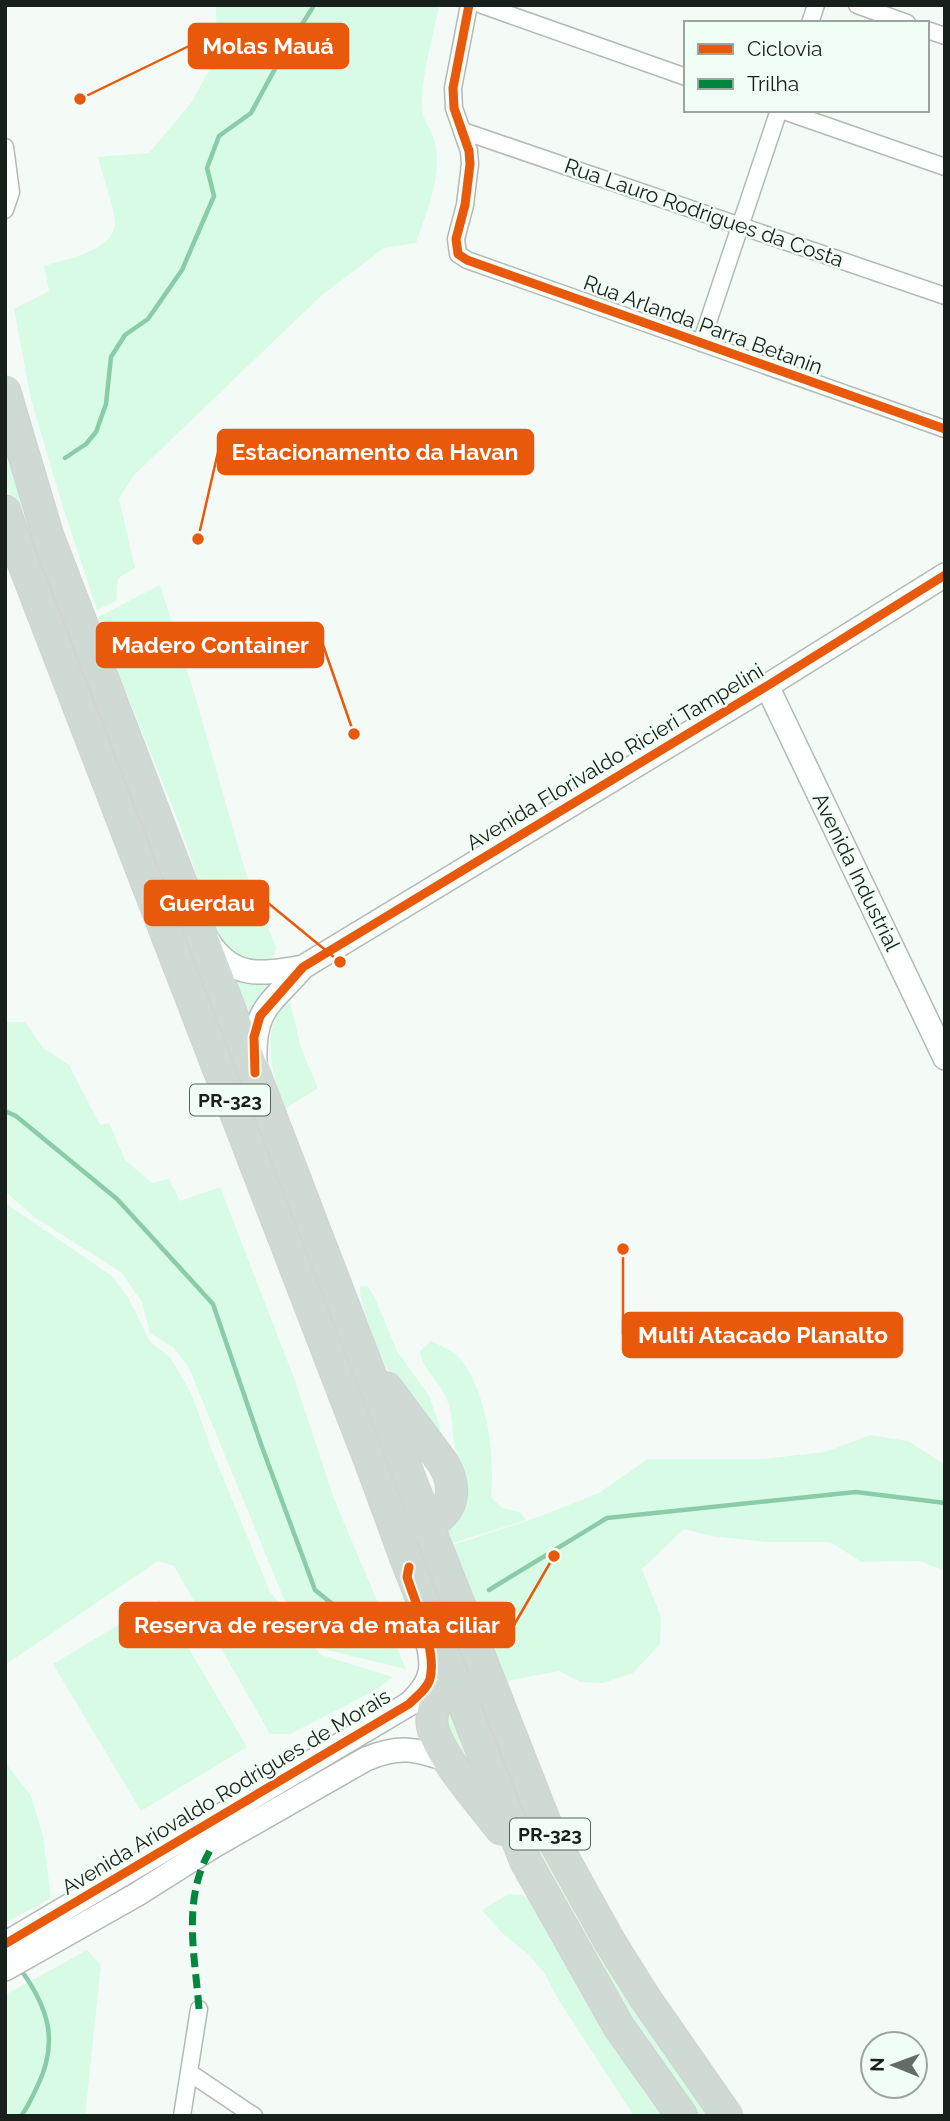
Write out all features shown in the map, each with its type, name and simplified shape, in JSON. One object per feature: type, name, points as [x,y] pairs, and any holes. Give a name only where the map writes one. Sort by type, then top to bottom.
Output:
[{"type":"highway","name":"PR-323","points":[[5,392],[48,537],[549,1832],[610,1942],[645,1998],[727,2116]]},
{"type":"highway","name":"PR-323","points":[[5,511],[409,1567],[526,1862],[619,2026],[682,2116]]},
{"type":"highway","points":[[373,1469],[401,1515],[416,1526],[428,1525]]},
{"type":"highway","points":[[526,1862],[438,1744],[432,1725],[432,1714],[438,1698],[456,1688],[467,1687],[480,1699],[549,1832]]},
{"type":"street","points":[[463,131],[454,108],[453,88],[469,5]]},
{"type":"street","points":[[482,5],[684,76]]},
{"type":"street","points":[[857,5],[901,21]]},
{"type":"street","points":[[701,343],[779,112]]},
{"type":"street","points":[[786,112],[945,167]]},
{"type":"street","name":"Rua Lauro Rodrigues da Costa","points":[[463,131],[945,296]]},
{"type":"street","name":"Rua Arlanda Parra Betanin","points":[[463,131],[470,151],[470,164],[465,205],[455,248],[458,254],[467,260],[945,429]]},
{"type":"street","points":[[5,147],[11,192],[5,210]]},
{"type":"street","name":"Avenida Florivaldo Ricieri Tampelini","points":[[255,1073],[254,1037],[260,1016],[303,967],[945,575]]},
{"type":"street","name":"Avenida Industrial","points":[[767,686],[945,1058]]},
{"type":"street","name":"Avenida Florivaldo Ricieri Tampelini","points":[[197,923],[215,951],[235,968],[250,972],[270,972],[303,967]]},
{"type":"street","name":"Avenida Ariovaldo Rodrigues de Morais","points":[[6,1969],[15,1946],[124,1871],[312,1763],[409,1704],[422,1692],[429,1680],[431,1654],[407,1577],[409,1567]]},
{"type":"street","name":"Avenida Ariovaldo Rodrigues de Morais","points":[[15,1946],[136,1895],[212,1847],[366,1759],[391,1749],[423,1752],[449,1760]]},
{"type":"street","points":[[182,2116],[199,2009]]},
{"type":"street","points":[[190,2073],[254,2116]]},
{"type":"green space","points":[[216,5],[439,5],[422,94],[423,112],[436,147],[435,184],[416,243],[384,248],[322,295],[133,476],[119,499],[135,568],[118,578],[116,601],[97,610],[31,399],[14,309],[49,291],[44,266],[99,247],[113,232],[114,215],[98,157],[149,153],[191,103],[217,56]]},
{"type":"green space","points":[[5,434],[403,1502],[23,536],[5,482]]},
{"type":"green space","points":[[160,585],[245,870],[276,948],[274,956],[264,961],[244,960],[234,955],[218,937],[179,823],[96,618]]},
{"type":"green space","points":[[232,978],[275,982],[249,1019]]},
{"type":"green space","points":[[288,993],[301,1048],[318,1088],[285,1109],[275,1079],[270,1050],[274,1022]]},
{"type":"green space","points":[[5,1022],[25,1022],[43,1048],[69,1065],[100,1125],[109,1123],[125,1160],[152,1183],[169,1179],[180,1201],[220,1187],[294,1378],[334,1499],[406,1669],[323,1649],[284,1599],[189,1368],[174,1348],[150,1333],[142,1302],[121,1272],[34,1217],[5,1191]]},
{"type":"green space","points":[[5,1203],[112,1276],[128,1297],[150,1342],[170,1357],[191,1393],[270,1592],[321,1655],[393,1677],[374,1691],[290,1734],[270,1734],[174,1566],[158,1561],[5,1665]]},
{"type":"green space","points":[[360,1286],[367,1286],[374,1296],[397,1351],[429,1396],[439,1424],[442,1447],[401,1397],[369,1325]]},
{"type":"green space","points":[[431,1341],[459,1358],[471,1375],[478,1392],[488,1427],[492,1463],[491,1497],[502,1508],[521,1513],[526,1520],[450,1544],[443,1528],[464,1509],[468,1489],[454,1441],[447,1399],[421,1357],[420,1351]]},
{"type":"green space","points":[[870,1435],[908,1441],[945,1465],[945,1571],[920,1561],[862,1562],[830,1542],[767,1542],[711,1536],[684,1529],[642,1569],[661,1617],[660,1644],[633,1673],[603,1683],[580,1682],[559,1671],[502,1682],[450,1546],[541,1516],[599,1493],[648,1459],[763,1459],[825,1452]]},
{"type":"green space","points":[[417,1536],[471,1680],[461,1675],[408,1538]]},
{"type":"green space","points":[[160,1600],[247,1747],[141,1811],[53,1664]]},
{"type":"green space","points":[[447,1702],[498,1809],[462,1764],[441,1711]]},
{"type":"green space","points":[[481,1711],[538,1845],[555,1875],[608,1959],[715,2116],[694,2116],[678,2096],[550,1889]]},
{"type":"green space","points":[[5,1762],[31,1796],[43,1836],[51,1898],[5,1923]]},
{"type":"green space","points":[[509,1894],[522,1895],[534,1903],[668,2116],[634,2116],[558,1999],[545,1974],[482,1910]]},
{"type":"green space","points":[[87,1950],[101,1965],[85,2116],[5,2116],[5,1995]]},
{"type":"waterway","points":[[65,458],[86,444],[96,432],[106,404],[111,357],[125,335],[148,319],[182,270],[214,196],[207,168],[219,136],[251,113],[312,5]]},
{"type":"waterway","points":[[5,1111],[16,1116],[117,1199],[213,1304],[315,1590],[370,1634]]},
{"type":"waterway","points":[[489,1590],[607,1518],[856,1492],[945,1503]]},
{"type":"waterway","points":[[21,1970],[44,2012],[49,2040],[44,2071],[21,2116]]},
{"type":"marked path","points":[[199,2009],[193,1947],[193,1906],[202,1866],[212,1847]]},
{"type":"cycle path","points":[[469,5],[453,88],[454,108],[469,151],[470,164],[465,205],[456,239],[458,254],[467,260],[945,429]]},
{"type":"cycle path","points":[[255,1073],[254,1037],[260,1016],[303,967],[945,575]]},
{"type":"cycle path","points":[[5,1944],[409,1704],[421,1693],[430,1679],[431,1655],[407,1577],[409,1567]]},
{"type":"place","name":"Molas Mauá","points":[[80,99]]},
{"type":"place","name":"Estacionamento da Havan","points":[[198,539]]},
{"type":"place","name":"Madero Container","points":[[354,734]]},
{"type":"place","name":"Guerdau","points":[[340,962]]},
{"type":"place","name":"Multi Atacado Planalto","points":[[623,1249]]},
{"type":"place","name":"Reserva de reserva de mata ciliar","points":[[554,1556]]}]
